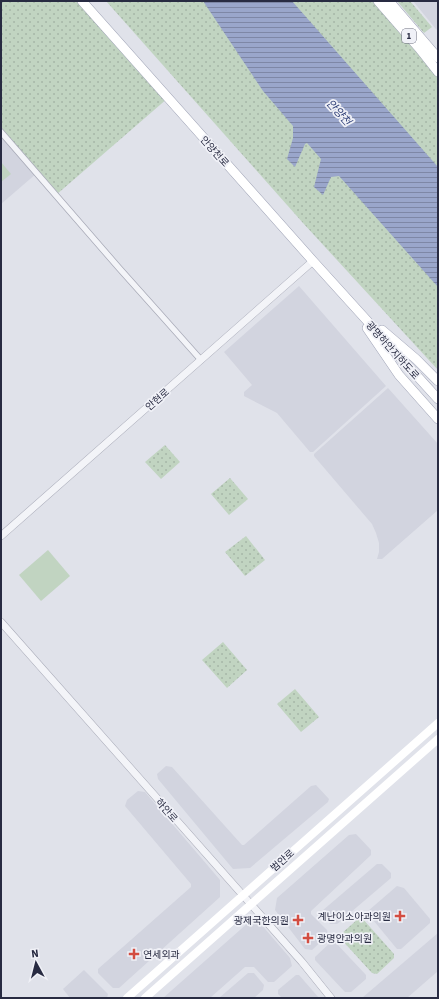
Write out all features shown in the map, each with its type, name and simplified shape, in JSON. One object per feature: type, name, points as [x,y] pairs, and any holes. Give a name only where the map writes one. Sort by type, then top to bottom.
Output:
[{"type":"main road","name":"안양천로","points":[[82,1],[348,300]]},
{"type":"main road","name":"1","points":[[378,1],[438,72]]},
{"type":"main road","name":"1","points":[[389,1],[438,58]]},
{"type":"main road","points":[[348,300],[438,381]]},
{"type":"main road","points":[[348,300],[399,375],[438,419]]},
{"type":"main road","name":"광명하안지하도로","points":[[348,300],[438,399]]},
{"type":"main road","name":"범안로","points":[[127,998],[438,723]]},
{"type":"main road","name":"범안로","points":[[145,998],[438,739]]},
{"type":"street","points":[[1,132],[201,360]]},
{"type":"street","name":"안현로","points":[[1,536],[313,261]]},
{"type":"street","name":"하안로","points":[[1,622],[302,962],[331,998]]},
{"type":"shaded area","points":[[413,1],[438,1],[438,31],[435,28]]},
{"type":"shaded area","points":[[1,132],[37,173],[1,204]]},
{"type":"shaded area","points":[[299,286],[386,386],[313,452],[310,452],[277,413],[244,396],[244,392],[252,385],[224,352]]},
{"type":"shaded area","points":[[388,388],[438,444],[438,510],[382,559],[377,559],[379,543],[372,524],[314,456],[314,454]]},
{"type":"shaded area","points":[[166,766],[172,767],[242,845],[244,845],[311,786],[316,785],[329,799],[328,802],[250,868],[233,869],[158,779],[157,774]]},
{"type":"shaded area","points":[[138,791],[145,792],[220,880],[220,897],[119,988],[113,988],[98,973],[98,969],[191,887],[191,884],[125,806],[127,800]]},
{"type":"shaded area","points":[[356,834],[371,850],[371,855],[311,911],[311,914],[327,930],[328,935],[312,950],[305,949],[275,910],[277,898],[349,835]]},
{"type":"shaded area","points":[[377,864],[382,864],[391,873],[391,878],[337,924],[330,924],[322,915],[322,911]]},
{"type":"shaded area","points":[[397,886],[404,888],[430,919],[430,923],[401,949],[397,949],[369,915],[368,911]]},
{"type":"shaded area","points":[[249,922],[260,923],[290,958],[292,966],[274,982],[268,982],[254,967],[245,967],[210,998],[163,998]]},
{"type":"shaded area","points":[[438,933],[438,971],[407,998],[362,998]]},
{"type":"shaded area","points":[[332,941],[335,942],[366,975],[366,979],[351,992],[345,992],[315,960],[315,957]]},
{"type":"shaded area","points":[[84,970],[108,994],[107,998],[70,998],[63,989]]},
{"type":"shaded area","points":[[248,973],[254,973],[264,985],[263,990],[254,998],[219,998]]},
{"type":"shaded area","points":[[296,975],[299,975],[319,998],[282,998],[278,994],[278,990]]},
{"type":"green space","points":[[1,1],[82,1],[168,98],[56,195],[1,132]]},
{"type":"green space","points":[[106,1],[373,1],[438,78],[438,370],[303,223]]},
{"type":"green space","points":[[397,1],[410,1],[432,27],[424,33]]},
{"type":"green space","points":[[1,162],[11,174],[1,182]]},
{"type":"green space","points":[[165,445],[180,462],[161,479],[145,462]]},
{"type":"green space","points":[[230,478],[248,499],[229,515],[211,494]]},
{"type":"green space","points":[[246,536],[265,560],[245,576],[225,552]]},
{"type":"green space","points":[[48,550],[70,576],[41,601],[19,575]]},
{"type":"green space","points":[[223,642],[247,670],[227,688],[202,660]]},
{"type":"green space","points":[[295,689],[319,717],[301,732],[277,704]]},
{"type":"green space","points":[[359,918],[362,918],[394,954],[394,958],[377,974],[372,973],[340,938],[340,935]]},
{"type":"water","name":"안양천","points":[[203,1],[292,1],[438,167],[438,287],[339,176],[331,177],[323,195],[314,187],[321,159],[307,143],[305,144],[295,167],[287,159],[293,138],[293,126],[263,91]]},
{"type":"place","name":"계난이소아과의원","points":[[400,916]]},
{"type":"place","name":"광제국한의원","points":[[298,920]]},
{"type":"place","name":"광명안과의원","points":[[308,938]]},
{"type":"place","name":"연세외과","points":[[134,954]]}]
